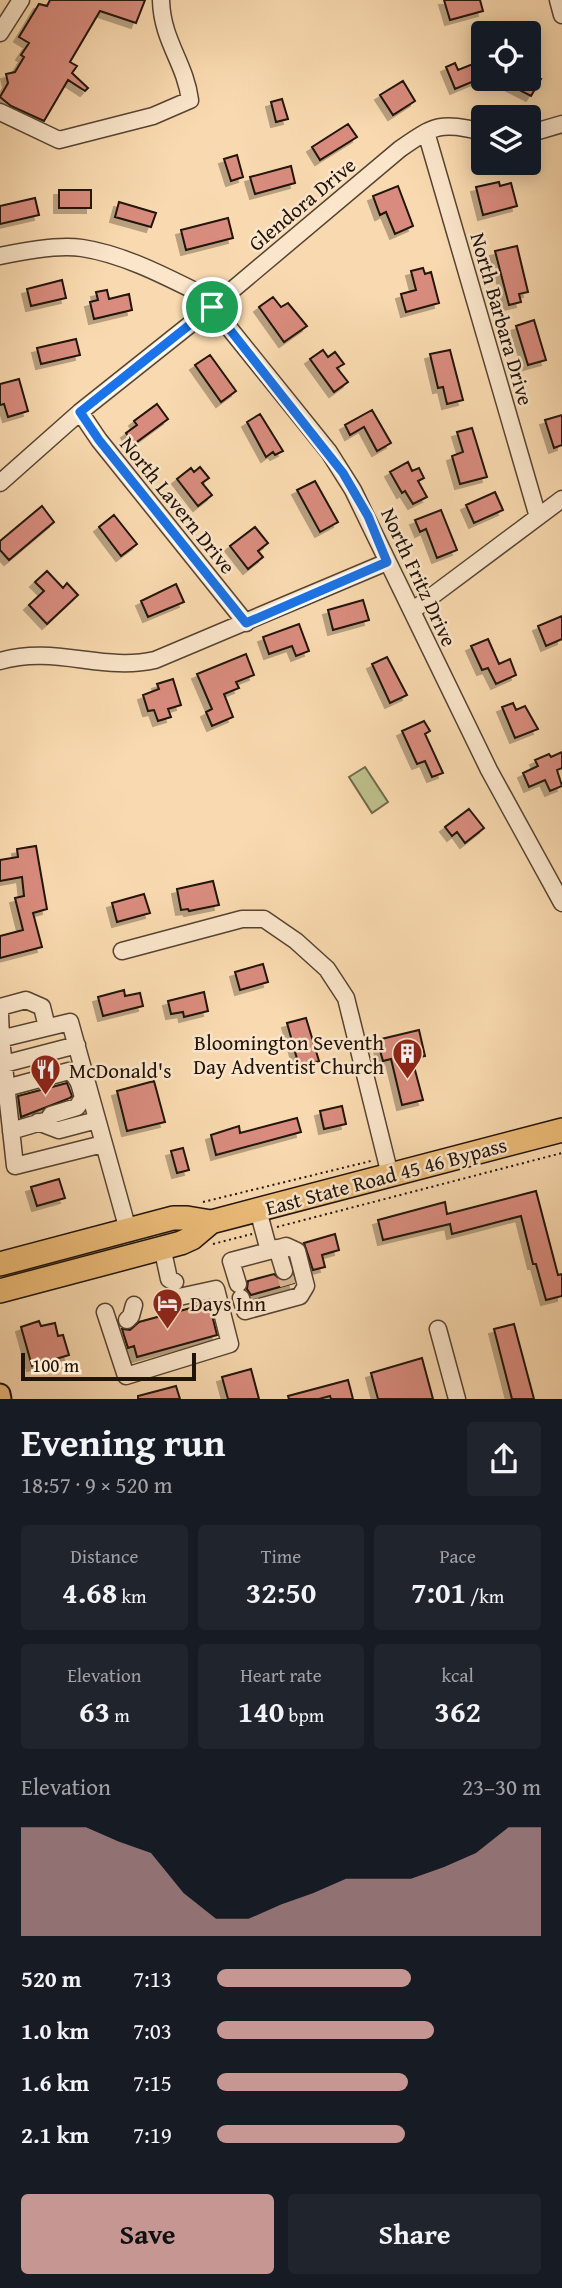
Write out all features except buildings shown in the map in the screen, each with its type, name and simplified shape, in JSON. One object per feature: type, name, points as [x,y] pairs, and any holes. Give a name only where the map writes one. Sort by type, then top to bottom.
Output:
[{"type":"highway","name":"East State Road 45 46 Bypass","points":[[0,1264],[177,1218],[208,1223],[261,1220],[388,1166],[562,1130]]},
{"type":"highway","name":"East State Road 45 46 Bypass","points":[[0,1291],[190,1240],[208,1223]]},
{"type":"main road","points":[[0,1394],[1,1399]]},
{"type":"street","points":[[0,33],[21,0]]},
{"type":"street","points":[[0,112],[59,140],[153,116],[190,100],[188,81],[172,50],[162,18],[162,0]]},
{"type":"street","points":[[558,0],[562,15]]},
{"type":"street","points":[[541,130],[562,124]]},
{"type":"street","name":"Glendora Drive","points":[[0,483],[80,412],[212,307],[392,156],[426,132],[445,125],[471,130]]},
{"type":"street","name":"North Barbara Drive","points":[[426,132],[538,517]]},
{"type":"street","name":"North Fritz Drive","points":[[0,256],[81,247],[118,258],[200,293],[343,473],[368,516],[387,562],[489,770],[532,851],[557,881],[562,903]]},
{"type":"street","name":"North Lavern Drive","points":[[80,412],[99,440],[246,623]]},
{"type":"street","points":[[412,611],[562,499]]},
{"type":"street","points":[[0,661],[20,656],[50,654],[113,663],[141,663],[169,656],[387,562]]},
{"type":"street","points":[[122,951],[242,919],[264,919],[296,941],[327,969],[346,998],[388,1166]]},
{"type":"street","points":[[0,1007],[26,1000],[42,1007],[47,1027]]},
{"type":"street","points":[[0,1014],[0,1039],[15,1166],[103,1144]]},
{"type":"street","points":[[0,1039],[70,1021],[128,1230]]},
{"type":"street","points":[[4,1064],[77,1045]]},
{"type":"street","points":[[29,1081],[30,1057]]},
{"type":"street","points":[[6,1088],[69,1071],[76,1075],[83,1098],[77,1107],[11,1131]]},
{"type":"street","points":[[43,1121],[60,1130],[97,1120]]},
{"type":"street","points":[[261,1220],[273,1250],[288,1285],[300,1296],[306,1286],[297,1251],[286,1246],[273,1250],[231,1261],[245,1311],[288,1285]]},
{"type":"street","points":[[134,1305],[131,1316],[114,1321],[126,1376],[230,1344],[216,1289],[177,1289],[169,1279],[165,1263],[166,1247]]},
{"type":"street","points":[[438,1329],[457,1399]]},
{"type":"path","points":[[208,1223],[261,1220],[562,1153]]},
{"type":"path","points":[[208,1223],[388,1166]]},
{"type":"green space","points":[[365,767],[388,802],[372,813],[349,777]]},
{"type":"tunnel","points":[[284,1271],[288,1285]]},
{"type":"place","name":"Bloomington Seventh Day Adventist Church","points":[[407,1081]]},
{"type":"place","name":"McDonald's","points":[[46,1097]]},
{"type":"place","name":"Days Inn","points":[[167,1330]]},
{"type":"route","points":[[212,307],[329,452],[368,516],[387,562],[246,623],[99,440],[80,412],[212,307]]}]
